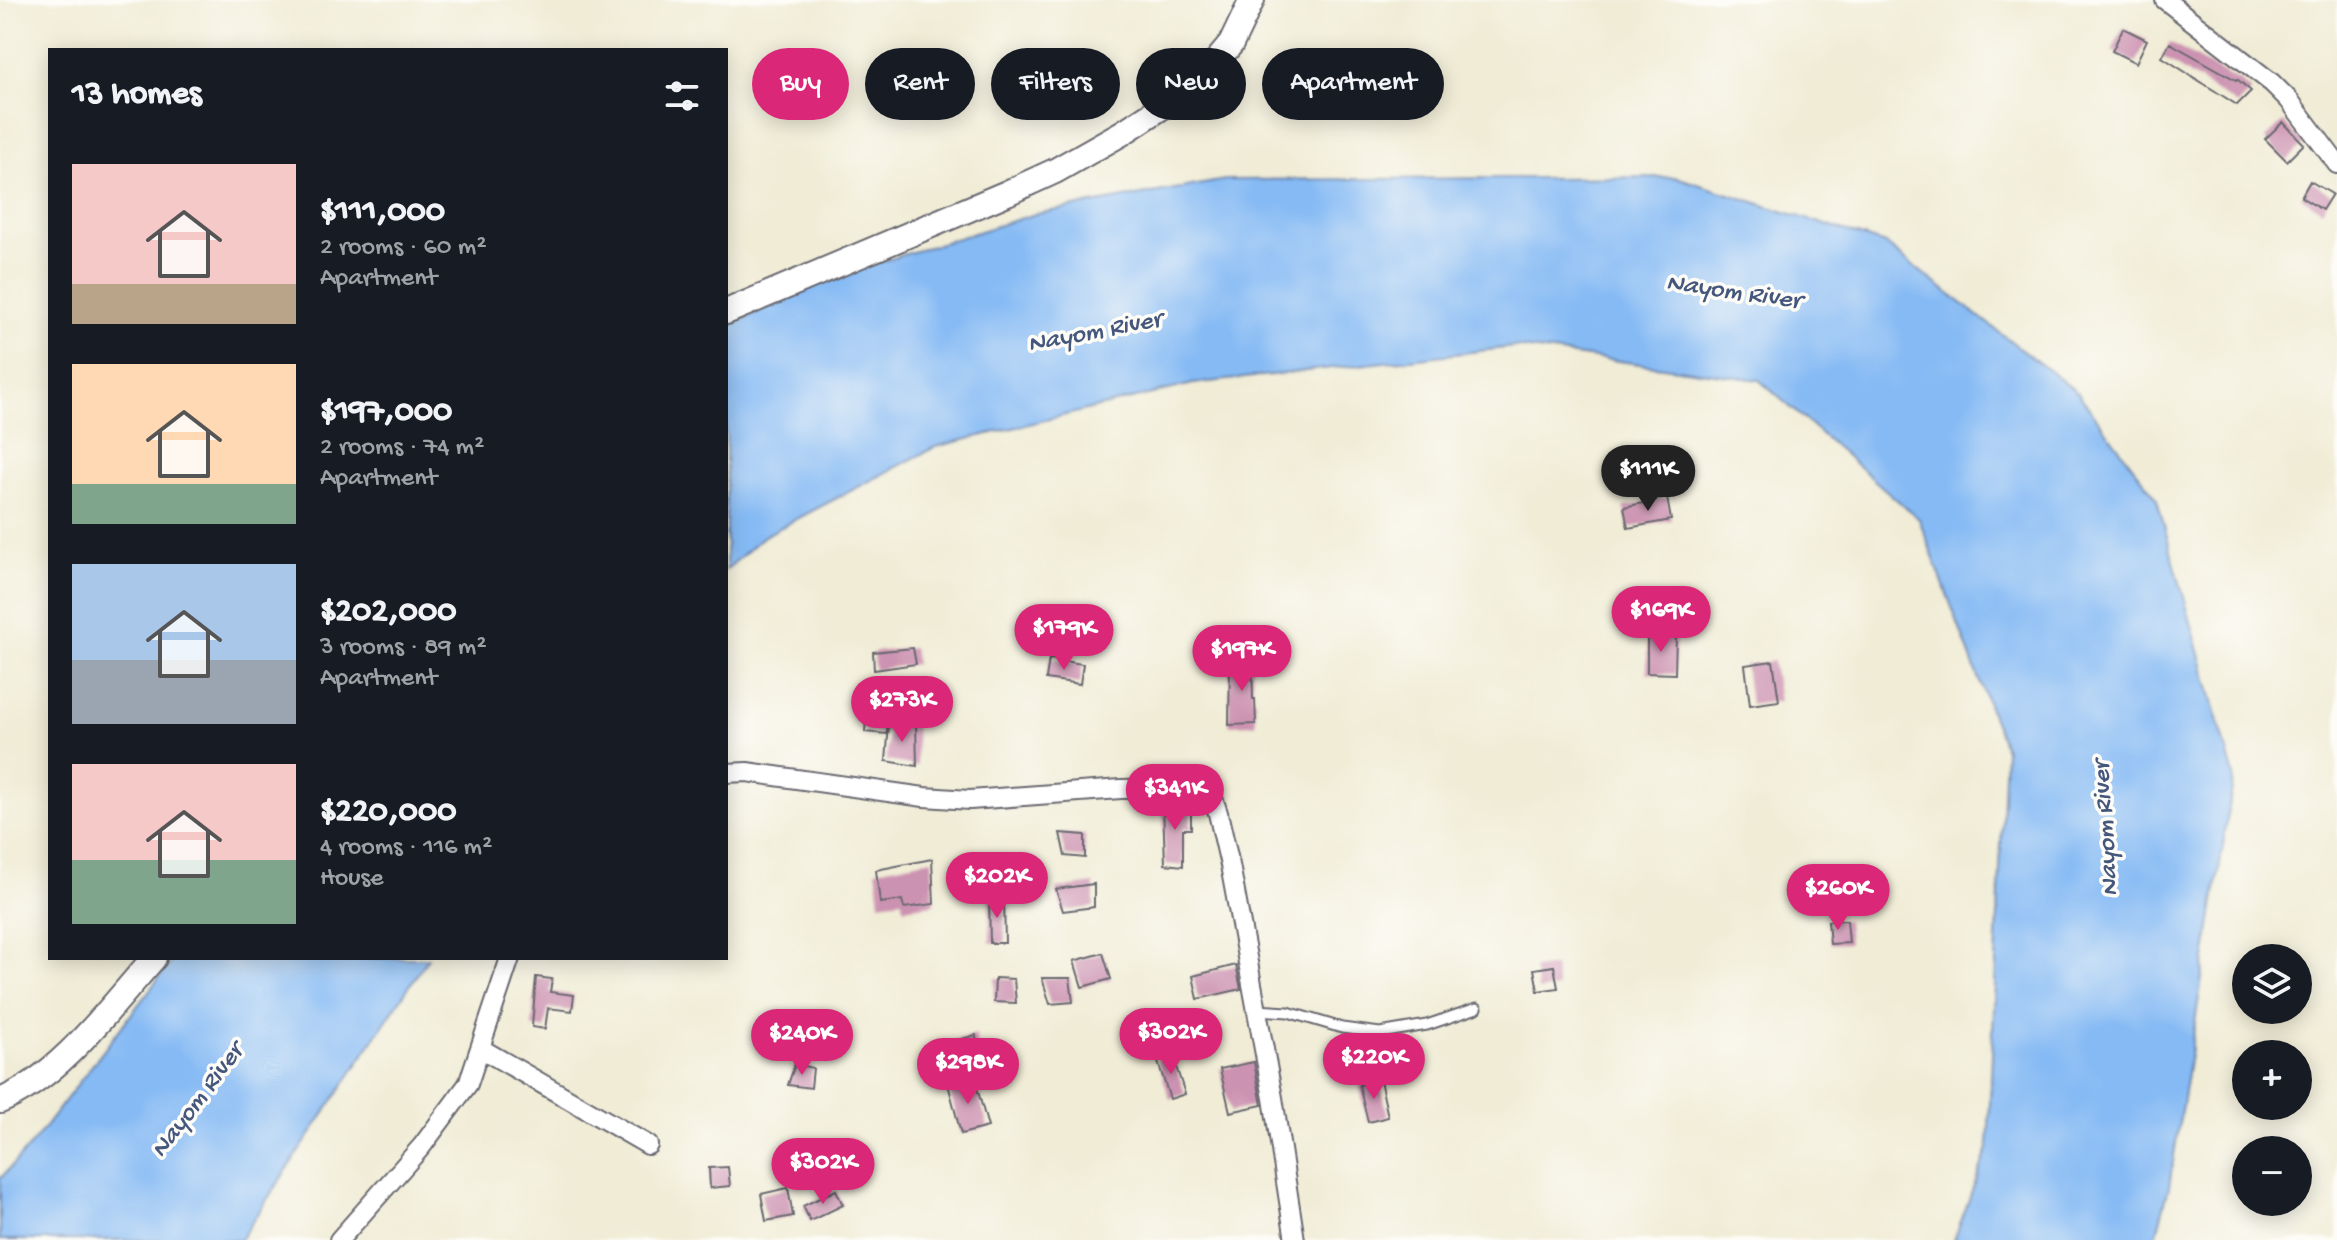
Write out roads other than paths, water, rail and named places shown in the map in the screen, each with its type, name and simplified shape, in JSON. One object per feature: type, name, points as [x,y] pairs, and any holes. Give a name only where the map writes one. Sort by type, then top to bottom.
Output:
[{"type":"street","points":[[728,311],[1007,193],[1055,171],[1122,133],[1174,99],[1210,69],[1231,44],[1252,0]]},
{"type":"street","points":[[2165,0],[2272,83],[2289,100],[2337,164]]},
{"type":"street","points":[[728,773],[761,773],[924,797],[970,800],[1121,789],[1197,789],[1214,801],[1256,1010],[1295,1240]]},
{"type":"street","points":[[0,1101],[24,1090],[57,1065],[152,960]]},
{"type":"street","points":[[339,1240],[449,1113],[468,1084],[509,960]]},
{"type":"street","points":[[480,1048],[648,1145]]},
{"type":"lane","points":[[1256,1010],[1288,1012],[1342,1028],[1380,1033],[1427,1025],[1477,1008]]},
{"type":"water","name":"Nayom River","points":[[1676,177],[1885,244],[2078,393],[2156,497],[2234,776],[2169,1187],[2155,1240],[1954,1240],[1988,1148],[2005,750],[1919,519],[1759,380],[1514,347],[1193,384],[935,447],[764,536],[728,568],[728,326],[838,275],[1035,214],[1225,180]]},
{"type":"water","name":"Nayom River","points":[[172,960],[427,960],[240,1240],[0,1240],[0,1179],[35,1140]]}]
